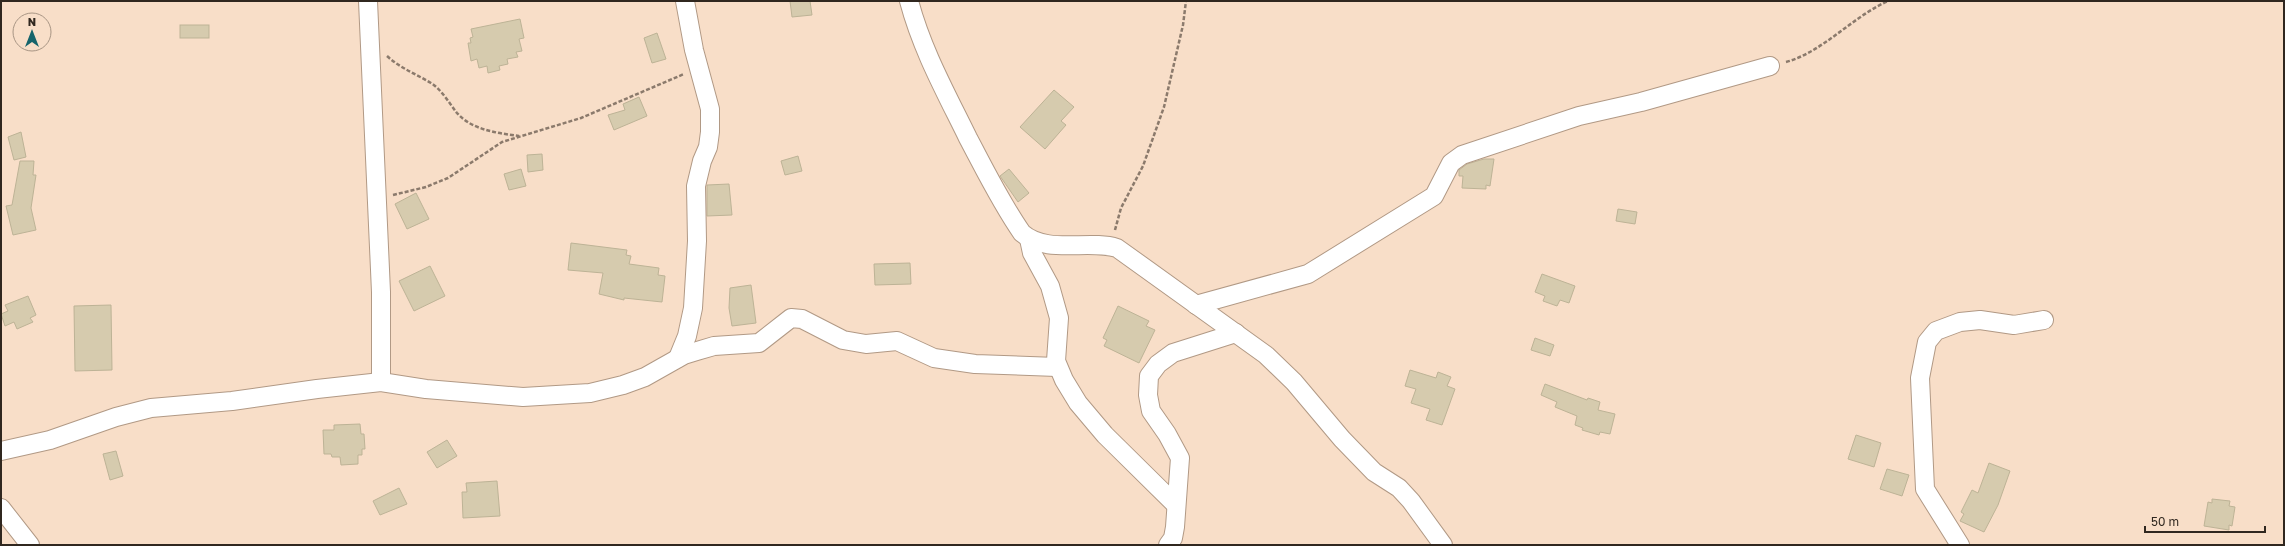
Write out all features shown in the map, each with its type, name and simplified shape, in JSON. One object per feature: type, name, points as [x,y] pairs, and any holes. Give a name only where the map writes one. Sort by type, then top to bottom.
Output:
[{"type":"street","points":[[368,1],[381,292],[380,382]]},
{"type":"street","points":[[678,358],[687,336],[693,308],[697,241],[696,186],[710,139],[710,109],[699,68],[685,1]]},
{"type":"street","points":[[909,1],[922,44],[939,80],[994,188],[1013,220],[1029,238],[1032,253],[1050,286],[1059,318],[1056,353],[1057,367],[1071,393],[1089,416],[1132,463],[1165,492],[1176,505]]},
{"type":"street","points":[[1196,304],[1308,274],[1434,196],[1451,163],[1462,155],[1579,116],[1641,102],[1770,66]]},
{"type":"street","points":[[1029,238],[1053,244],[1111,246],[1125,253],[1266,355],[1294,382],[1342,440],[1374,472],[1399,488],[1411,501],[1443,545]]},
{"type":"street","points":[[1,451],[50,440],[116,417],[151,408],[232,401],[380,382],[426,389],[523,396],[590,393],[623,385],[645,377],[678,358],[714,346],[758,343],[785,320],[795,318],[843,340],[866,344],[897,341],[934,358],[975,364],[1057,367]]},
{"type":"street","points":[[1960,545],[1926,489],[1920,378],[1926,342],[1936,331],[1960,322],[1980,320],[2014,325],[2044,320]]},
{"type":"street","points":[[1168,545],[1174,532],[1180,458],[1171,440],[1151,411],[1148,395],[1149,376],[1158,364],[1173,353],[1236,333]]},
{"type":"street","points":[[1,508],[30,545]]},
{"type":"path","points":[[1111,246],[1121,208],[1143,166],[1164,106],[1183,25],[1186,1]]},
{"type":"path","points":[[1770,66],[1808,54],[1852,21],[1888,1]]},
{"type":"path","points":[[370,38],[395,64],[432,84],[459,114],[471,124],[485,130],[521,136]]},
{"type":"path","points":[[377,199],[426,187],[448,178],[502,142],[581,118],[699,68]]},
{"type":"building","points":[[790,1],[810,1],[812,15],[792,17]]},
{"type":"building","points":[[520,19],[524,38],[519,39],[522,51],[516,52],[518,57],[507,59],[508,64],[499,66],[500,70],[488,73],[487,66],[479,68],[477,59],[471,61],[468,43],[471,43],[470,38],[473,37],[471,29]]},
{"type":"building","points":[[180,25],[209,25],[209,38],[180,38]]},
{"type":"building","points":[[657,33],[666,59],[652,63],[644,38]]},
{"type":"building","points":[[1054,90],[1074,107],[1061,121],[1066,125],[1045,149],[1020,127]]},
{"type":"building","points":[[639,97],[647,116],[614,130],[608,115],[625,110],[623,104]]},
{"type":"building","points":[[21,132],[26,157],[14,160],[8,137]]},
{"type":"building","points":[[542,154],[543,170],[528,172],[527,155]]},
{"type":"building","points":[[798,156],[802,171],[785,175],[781,161]]},
{"type":"building","points":[[1484,159],[1494,159],[1490,186],[1486,185],[1486,189],[1462,188],[1463,176],[1459,176],[1459,170],[1467,164]]},
{"type":"building","points":[[20,161],[34,161],[33,175],[36,175],[31,208],[36,230],[13,235],[6,206],[12,205]]},
{"type":"building","points":[[521,169],[526,186],[509,190],[504,174]]},
{"type":"building","points":[[1009,169],[1029,193],[1018,202],[1000,176]]},
{"type":"building","points":[[729,184],[732,215],[707,216],[707,185]]},
{"type":"building","points":[[416,193],[429,219],[407,229],[395,204]]},
{"type":"building","points":[[1618,209],[1637,212],[1635,224],[1616,221]]},
{"type":"building","points":[[571,243],[627,250],[626,255],[631,256],[629,264],[659,268],[658,275],[665,276],[662,302],[624,298],[624,300],[599,294],[603,273],[568,270]]},
{"type":"building","points":[[910,263],[911,284],[875,285],[874,264]]},
{"type":"building","points":[[430,266],[445,296],[414,311],[399,281]]},
{"type":"building","points":[[1542,274],[1575,286],[1569,303],[1560,300],[1557,306],[1543,301],[1545,296],[1535,292]]},
{"type":"building","points":[[751,285],[756,323],[732,326],[729,308],[730,288]]},
{"type":"building","points":[[28,296],[36,315],[30,318],[33,322],[17,329],[14,322],[5,326],[1,314],[8,311],[5,305]]},
{"type":"building","points":[[111,305],[112,370],[75,371],[74,306]]},
{"type":"building","points":[[1118,306],[1149,321],[1146,326],[1155,330],[1139,363],[1104,346],[1107,340],[1103,338]]},
{"type":"building","points":[[1535,338],[1554,345],[1550,356],[1531,350]]},
{"type":"building","points":[[1410,370],[1436,378],[1438,372],[1451,377],[1447,386],[1455,389],[1442,425],[1426,420],[1430,409],[1411,403],[1416,389],[1405,386]]},
{"type":"building","points":[[1545,384],[1587,400],[1588,398],[1600,402],[1598,410],[1615,414],[1610,434],[1600,432],[1599,435],[1582,430],[1583,428],[1575,425],[1577,416],[1555,407],[1557,402],[1541,395]]},
{"type":"building","points":[[360,424],[361,434],[364,434],[365,449],[362,449],[362,455],[358,455],[358,464],[341,465],[340,457],[332,457],[331,454],[324,454],[323,430],[334,430],[334,425]]},
{"type":"building","points":[[1856,435],[1881,443],[1874,467],[1848,459]]},
{"type":"building","points":[[447,440],[457,456],[437,468],[427,452]]},
{"type":"building","points":[[116,451],[123,476],[110,480],[103,454]]},
{"type":"building","points":[[1989,463],[2010,471],[1998,505],[1984,532],[1960,521],[1964,514],[1961,512],[1972,490],[1978,493]]},
{"type":"building","points":[[1887,469],[1909,475],[1902,496],[1880,489]]},
{"type":"building","points":[[497,481],[500,516],[463,518],[462,492],[467,492],[466,483]]},
{"type":"building","points":[[399,488],[407,504],[380,515],[373,501]]},
{"type":"building","points":[[2212,499],[2230,501],[2229,506],[2235,507],[2232,526],[2229,525],[2229,530],[2204,526],[2208,502],[2212,503]]}]
